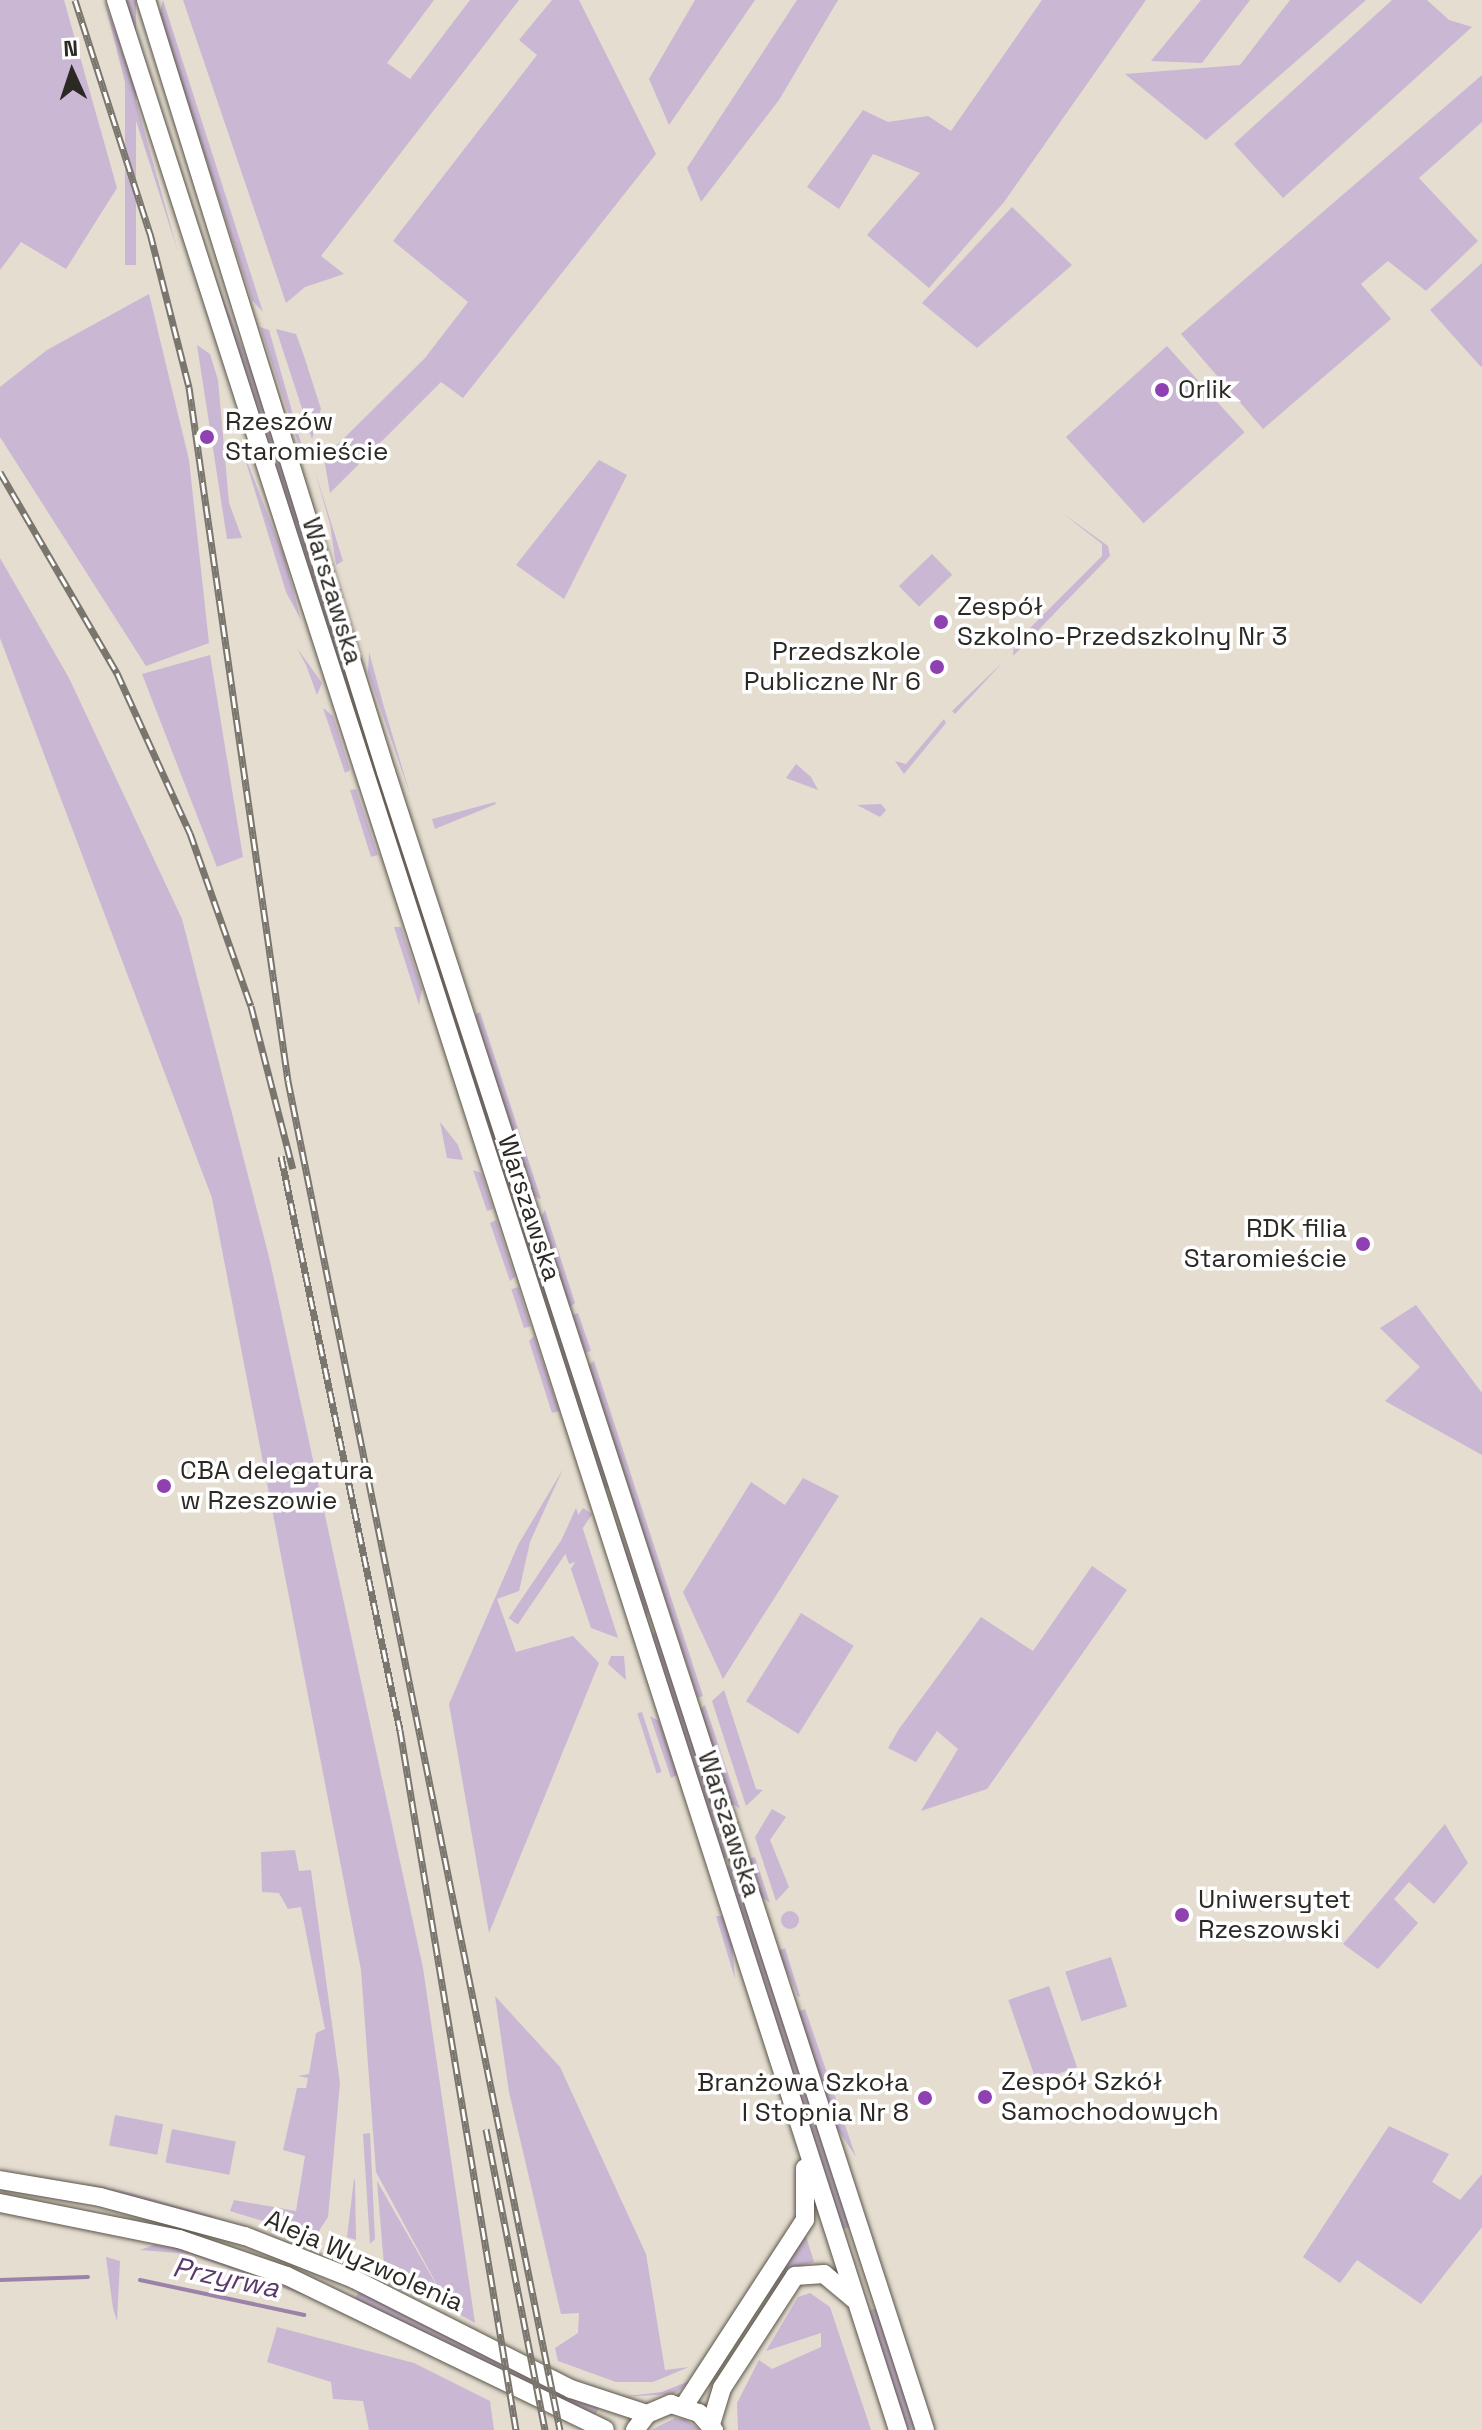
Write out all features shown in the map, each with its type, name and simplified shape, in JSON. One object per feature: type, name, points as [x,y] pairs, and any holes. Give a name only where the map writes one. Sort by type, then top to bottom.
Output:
[{"type":"main road","name":"Warszawska","points":[[116,0],[898,2430]]},
{"type":"main road","name":"Warszawska","points":[[146,0],[625,1507],[925,2430]]},
{"type":"main road","points":[[594,1490],[625,1507]]},
{"type":"main road","points":[[642,1640],[660,1613]]},
{"type":"main road","points":[[635,2430],[647,2414],[684,2406],[805,2220],[799,2125]]},
{"type":"main road","name":"Aleja Wyzwolenia","points":[[0,2180],[100,2197],[245,2236],[354,2279],[571,2389],[647,2414]]},
{"type":"main road","name":"Aleja Wyzwolenia","points":[[0,2203],[179,2239],[287,2276],[605,2430]]},
{"type":"main road","points":[[684,2406],[712,2427],[722,2388],[795,2276],[824,2274],[856,2301]]},
{"type":"shaded area","points":[[0,0],[64,0],[117,188],[66,269],[21,242],[0,270]]},
{"type":"shaded area","points":[[104,0],[120,44],[178,252],[130,102]]},
{"type":"shaded area","points":[[125,0],[136,0],[136,265],[125,265]]},
{"type":"shaded area","points":[[163,0],[263,312],[252,300],[159,15]]},
{"type":"shaded area","points":[[183,0],[434,0],[387,63],[410,79],[470,0],[519,0],[321,256],[344,274],[305,287],[286,303]]},
{"type":"shaded area","points":[[552,0],[579,0],[656,154],[463,398],[441,382],[330,493],[324,458],[425,358],[468,302],[393,241],[537,55],[519,40]]},
{"type":"shaded area","points":[[695,0],[755,0],[669,125],[649,79]]},
{"type":"shaded area","points":[[797,0],[838,0],[779,100],[701,202],[687,168]]},
{"type":"shaded area","points":[[1042,0],[1146,0],[1004,202],[929,288],[867,235],[920,173],[873,154],[839,209],[807,187],[863,110],[888,122],[928,116],[951,131]]},
{"type":"shaded area","points":[[1201,0],[1250,0],[1202,63],[1151,61]]},
{"type":"shaded area","points":[[1290,0],[1366,0],[1206,140],[1125,74],[1240,65]]},
{"type":"shaded area","points":[[1392,0],[1427,0],[1449,20],[1472,27],[1283,198],[1234,144]]},
{"type":"shaded area","points":[[1482,75],[1482,122],[1419,178],[1478,241],[1426,291],[1388,261],[1369,277],[1361,284],[1391,319],[1263,429],[1181,334]]},
{"type":"shaded area","points":[[1012,207],[1072,265],[977,348],[922,303]]},
{"type":"shaded area","points":[[1482,263],[1482,366],[1481,367],[1430,310]]},
{"type":"shaded area","points":[[212,270],[274,428],[391,810],[312,585]]},
{"type":"shaded area","points":[[149,294],[189,460],[209,643],[146,666],[0,437],[0,387],[47,350]]},
{"type":"shaded area","points":[[260,327],[269,330],[303,450],[300,449]]},
{"type":"shaded area","points":[[276,329],[296,334],[303,353],[321,409],[312,439]]},
{"type":"shaded area","points":[[197,345],[210,354],[218,380],[229,503],[242,538],[227,539]]},
{"type":"shaded area","name":"Orlik","points":[[1167,346],[1245,432],[1144,523],[1066,437]]},
{"type":"shaded area","points":[[241,446],[284,556],[301,620],[286,592]]},
{"type":"shaded area","points":[[599,460],[627,475],[564,599],[516,565]]},
{"type":"shaded area","points":[[314,468],[343,561],[336,565],[330,524]]},
{"type":"shaded area","points":[[1061,512],[1108,546],[1110,556],[1013,656],[1014,644],[1102,556],[1102,544]]},
{"type":"shaded area","points":[[932,554],[952,575],[919,607],[899,586]]},
{"type":"shaded area","points":[[0,558],[69,678],[182,919],[270,1261],[423,1968],[475,2323],[450,2309],[376,2172],[361,1970],[212,1198],[0,638]]},
{"type":"shaded area","points":[[297,648],[322,683],[317,695],[306,665]]},
{"type":"shaded area","points":[[369,652],[384,707],[410,794],[368,673]]},
{"type":"shaded area","points":[[210,655],[243,857],[217,867],[142,674]]},
{"type":"shaded area","points":[[1003,662],[955,714],[952,711]]},
{"type":"shaded area","points":[[323,708],[333,716],[350,770],[345,773]]},
{"type":"shaded area","points":[[944,719],[946,723],[904,774],[895,761],[906,764]]},
{"type":"shaded area","points":[[796,764],[811,777],[818,790],[786,778]]},
{"type":"shaded area","points":[[356,789],[378,855],[371,857],[350,790]]},
{"type":"shaded area","points":[[496,804],[435,829],[432,819]]},
{"type":"shaded area","points":[[881,804],[886,810],[880,817],[857,805]]},
{"type":"shaded area","points":[[414,883],[610,1487],[602,1490],[405,886]]},
{"type":"shaded area","points":[[394,927],[401,927],[422,989],[419,1005]]},
{"type":"shaded area","points":[[480,1012],[541,1199],[533,1196],[475,1015]]},
{"type":"shaded area","points":[[440,1122],[458,1145],[463,1160],[447,1158]]},
{"type":"shaded area","points":[[473,1170],[481,1173],[493,1209],[487,1211]]},
{"type":"shaded area","points":[[545,1210],[575,1303],[570,1307],[540,1218]]},
{"type":"shaded area","points":[[496,1220],[515,1277],[510,1281],[490,1223]]},
{"type":"shaded area","points":[[518,1287],[531,1326],[524,1328],[511,1289]]},
{"type":"shaded area","points":[[1416,1305],[1482,1393],[1482,1455],[1385,1401],[1420,1367],[1380,1328]]},
{"type":"shaded area","points":[[578,1313],[591,1351],[585,1353],[572,1315]]},
{"type":"shaded area","points":[[534,1336],[559,1411],[552,1413],[529,1341]]},
{"type":"shaded area","points":[[594,1361],[703,1696],[698,1698],[588,1365]]},
{"type":"shaded area","points":[[563,1469],[530,1542],[519,1591],[497,1599],[516,1652],[573,1636],[599,1663],[489,1933],[449,1704],[518,1545]]},
{"type":"shaded area","points":[[803,1478],[839,1496],[723,1679],[683,1592],[751,1482],[785,1505]]},
{"type":"shaded area","points":[[610,1507],[649,1607],[646,1620]]},
{"type":"shaded area","points":[[576,1508],[618,1638],[591,1628],[571,1569],[575,1562],[569,1564],[561,1541]]},
{"type":"shaded area","points":[[583,1508],[592,1514],[518,1624],[509,1618]]},
{"type":"shaded area","points":[[1092,1566],[1127,1590],[987,1789],[921,1811],[958,1749],[937,1731],[916,1762],[888,1748],[899,1729],[981,1617],[1033,1651]]},
{"type":"shaded area","points":[[801,1613],[854,1646],[798,1734],[746,1701]]},
{"type":"shaded area","points":[[657,1632],[730,1856],[719,1860],[647,1635]]},
{"type":"shaded area","points":[[611,1656],[624,1656],[626,1680],[608,1664]]},
{"type":"shaded area","points":[[724,1690],[756,1789],[763,1790],[746,1806],[712,1701]]},
{"type":"shaded area","points":[[705,1705],[740,1809],[729,1801],[700,1709]]},
{"type":"shaded area","points":[[642,1712],[661,1772],[657,1773],[637,1714]]},
{"type":"shaded area","points":[[650,1716],[659,1721],[677,1775],[671,1778]]},
{"type":"shaded area","points":[[772,1809],[786,1817],[770,1840],[789,1887],[776,1901],[755,1837]]},
{"type":"shaded area","points":[[1445,1824],[1468,1863],[1434,1904],[1409,1882],[1394,1899],[1418,1923],[1378,1969],[1343,1944]]},
{"type":"shaded area","points":[[295,1850],[299,1871],[311,1870],[340,2083],[328,2217],[315,2237],[230,2211],[234,2200],[296,2211],[305,2156],[283,2150],[297,2088],[306,2088],[308,2078],[298,2076],[309,2074],[316,2033],[325,2029],[301,1907],[288,1909],[279,1893],[262,1892],[261,1852]]},
{"type":"shaded area","points":[[755,1857],[770,1903],[760,1896],[748,1859]]},
{"type":"shaded area","points":[[733,1864],[851,2226],[842,2229],[724,1867]]},
{"type":"shaded area","points":[[790,1911],[799,1920],[790,1929],[781,1920]]},
{"type":"shaded area","points":[[716,1916],[722,1916],[732,1944],[735,1979]]},
{"type":"shaded area","points":[[785,1948],[800,1996],[798,1997],[778,1951]]},
{"type":"shaded area","points":[[1111,1957],[1127,2006],[1081,2021],[1065,1972]]},
{"type":"shaded area","points":[[1049,1986],[1077,2067],[1036,2081],[1008,2000]]},
{"type":"shaded area","points":[[495,1996],[560,2067],[646,2254],[665,2370],[689,2367],[653,2382],[616,2382],[558,2361],[555,2348],[578,2333],[579,2313],[561,2314],[509,2092]]},
{"type":"shaded area","points":[[805,2009],[856,2157],[835,2125],[798,2012]]},
{"type":"shaded area","points":[[115,2115],[163,2124],[157,2155],[109,2145]]},
{"type":"shaded area","points":[[1389,2126],[1449,2154],[1432,2182],[1460,2200],[1482,2174],[1482,2227],[1421,2304],[1357,2260],[1340,2283],[1303,2257]]},
{"type":"shaded area","points":[[172,2129],[236,2141],[229,2175],[166,2162]]},
{"type":"shaded area","points":[[370,2133],[375,2239],[370,2244],[363,2134]]},
{"type":"shaded area","points":[[355,2180],[356,2240],[347,2237]]},
{"type":"shaded area","points":[[377,2181],[437,2286],[445,2305],[384,2266]]},
{"type":"shaded area","points":[[83,2183],[131,2193],[216,2217],[209,2217]]},
{"type":"shaded area","points":[[805,2233],[814,2262],[791,2269],[721,2377]]},
{"type":"shaded area","points":[[154,2245],[177,2248],[230,2264],[342,2307],[589,2430],[309,2297],[190,2254],[140,2250]]},
{"type":"shaded area","points":[[106,2257],[120,2261],[117,2321],[113,2308]]},
{"type":"shaded area","points":[[359,2291],[599,2408],[592,2422],[352,2305]]},
{"type":"shaded area","points":[[810,2293],[830,2307],[871,2430],[738,2430],[737,2403],[759,2360],[772,2369],[821,2347],[821,2333],[766,2351],[798,2297]]},
{"type":"shaded area","points":[[877,2308],[917,2430],[907,2430],[868,2311]]},
{"type":"shaded area","points":[[277,2327],[414,2363],[490,2401],[494,2430],[369,2430],[363,2401],[333,2399],[331,2382],[267,2362]]},
{"type":"shaded area","points":[[694,2379],[674,2394],[620,2397],[662,2392]]},
{"type":"shaded area","points":[[675,2418],[685,2419],[700,2430],[651,2430]]},
{"type":"waterway","name":"Przyrwa","points":[[0,2280],[88,2277]]},
{"type":"waterway","name":"Przyrwa","points":[[140,2280],[304,2315]]},
{"type":"railway","points":[[75,0],[150,233],[189,387],[288,1081],[560,2430]]},
{"type":"railway","points":[[0,472],[117,673],[190,833],[251,1006],[293,1169]]},
{"type":"railway","points":[[281,1156],[400,1730],[516,2430]]},
{"type":"railway","points":[[486,2129],[545,2430]]},
{"type":"place","name":"Orlik","points":[[1162,390]]},
{"type":"place","name":"Rzeszów Staromieście","points":[[207,437]]},
{"type":"place","name":"Zespół Szkolno-Przedszkolny Nr 3","points":[[941,622]]},
{"type":"place","name":"Przedszkole Publiczne Nr 6","points":[[937,667]]},
{"type":"place","name":"RDK filia Staromieście","points":[[1363,1244]]},
{"type":"place","name":"CBA delegatura w Rzeszowie","points":[[164,1486]]},
{"type":"place","name":"Uniwersytet Rzeszowski","points":[[1182,1915]]},
{"type":"place","name":"Zespół Szkół Samochodowych","points":[[985,2097]]},
{"type":"place","name":"Branżowa Szkoła I Stopnia Nr 8","points":[[925,2098]]}]
